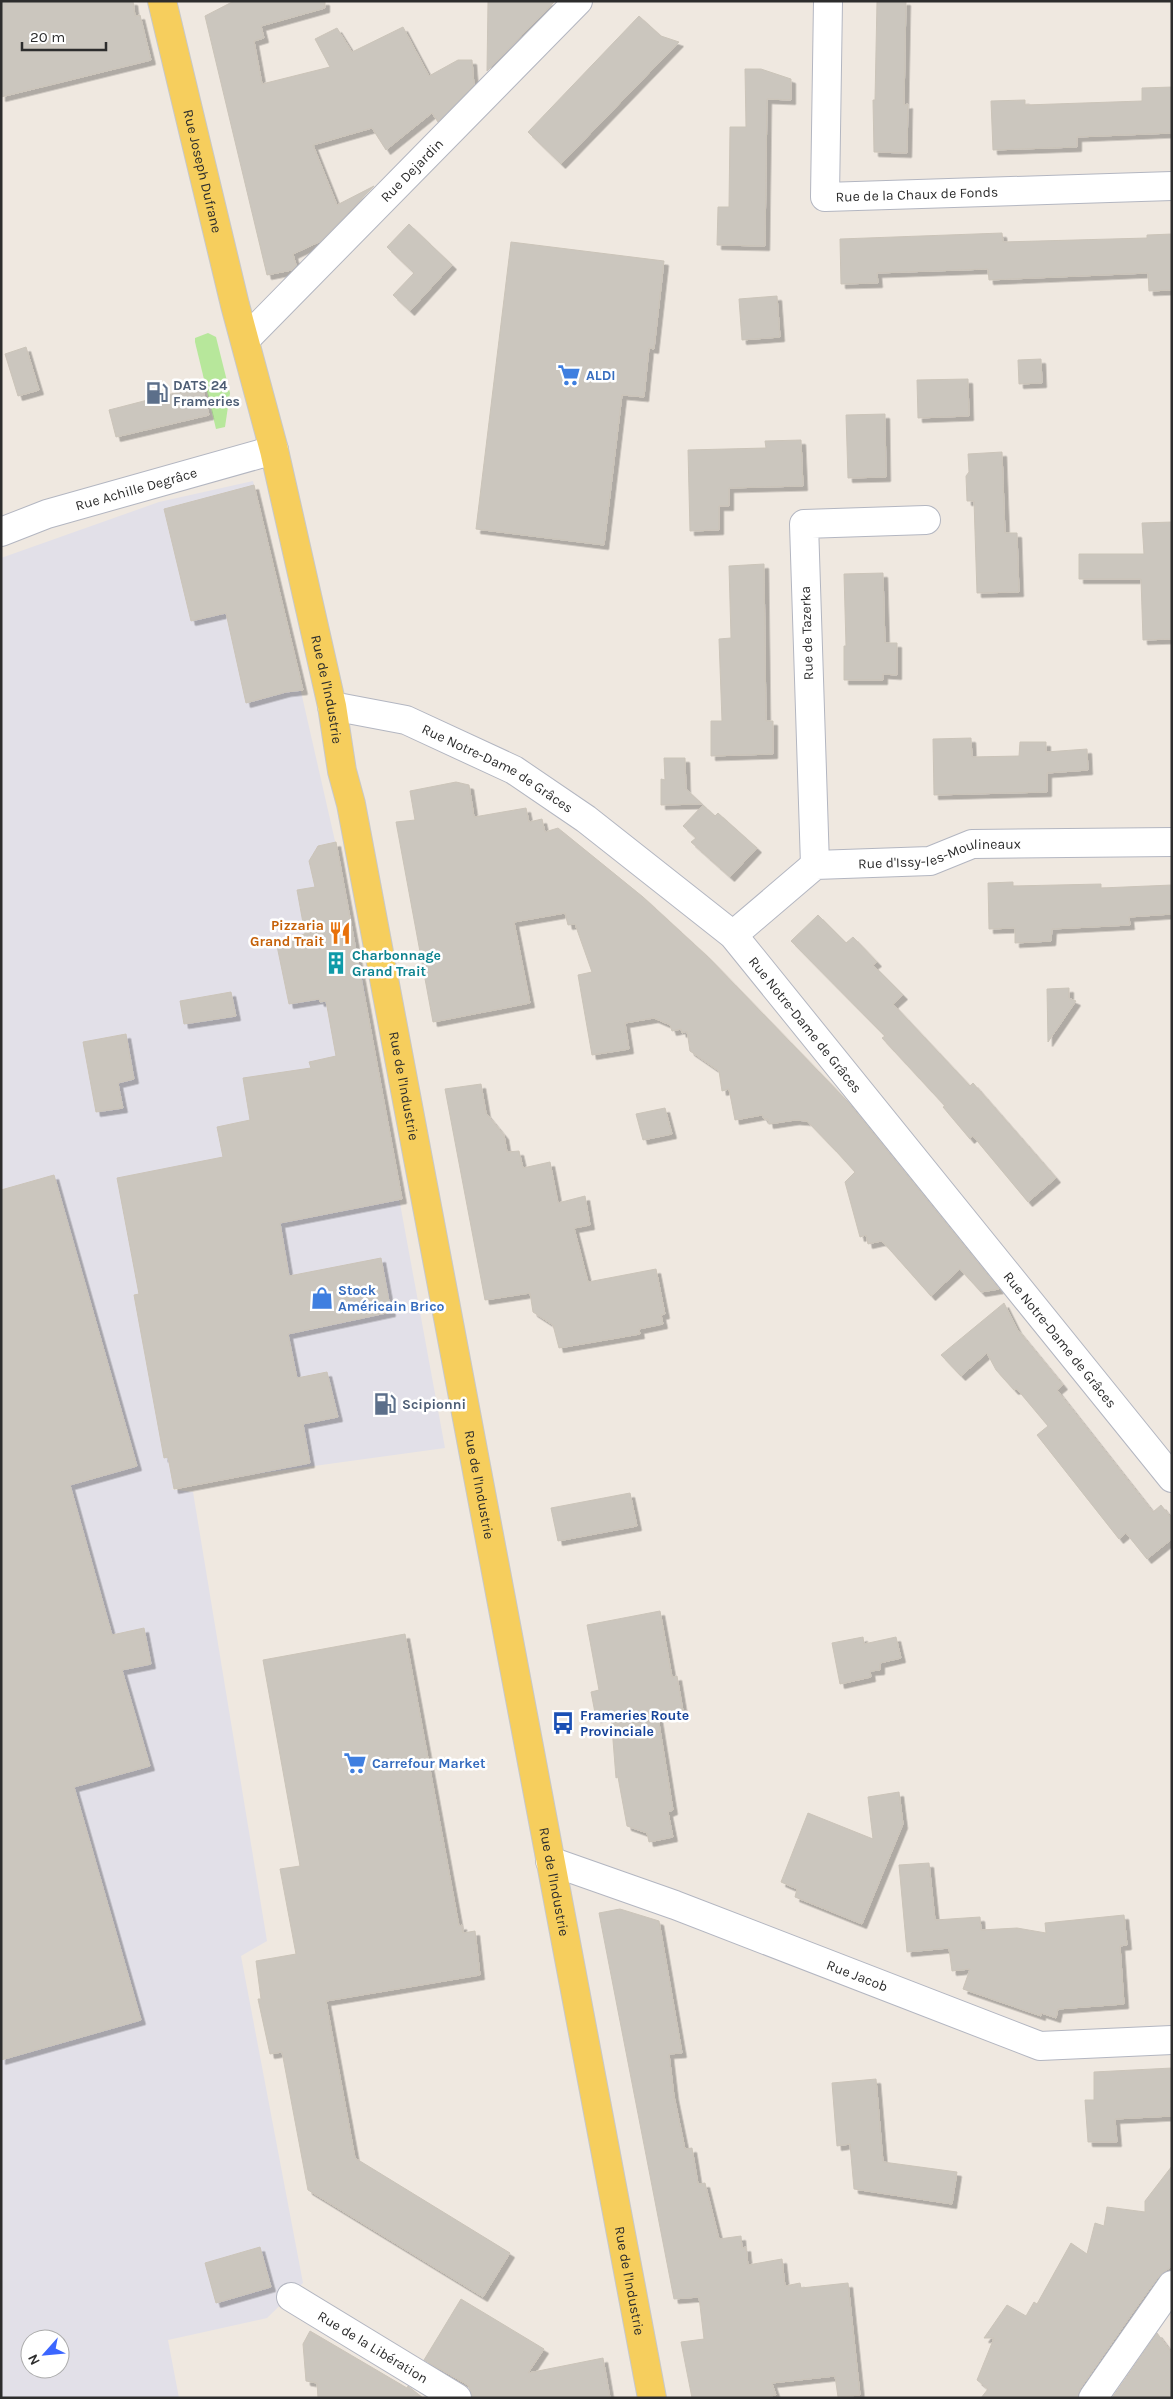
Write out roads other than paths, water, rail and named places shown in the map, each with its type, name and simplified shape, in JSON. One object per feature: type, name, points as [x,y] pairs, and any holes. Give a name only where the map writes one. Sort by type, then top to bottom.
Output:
[{"type":"main road","name":"Rue Joseph Dufrane","points":[[162,1],[245,340]]},
{"type":"main road","name":"Rue de l'Industrie","points":[[245,340],[274,450],[332,706],[342,771],[352,813],[652,2398]]},
{"type":"street","name":"Rue Dejardin","points":[[245,340],[578,1]]},
{"type":"street","name":"Rue de la Chaux de Fonds","points":[[828,1],[825,197],[1172,186]]},
{"type":"street","name":"Rue Achille Degrâce","points":[[1,532],[47,514],[274,450]]},
{"type":"street","name":"Rue de Tazerka","points":[[815,865],[804,524],[926,520]]},
{"type":"street","name":"Rue Notre-Dame de Grâces","points":[[332,706],[406,720],[514,770],[586,819],[733,935],[1172,1478]]},
{"type":"street","name":"Rue d'Issy-les-Moulineaux","points":[[815,865],[930,861],[972,844],[1172,842]]},
{"type":"street","points":[[733,935],[815,865]]},
{"type":"street","name":"Rue Jacob","points":[[550,1860],[1040,2046],[1172,2040]]},
{"type":"street","points":[[1093,2398],[1172,2285]]},
{"type":"street","name":"Rue de la Libération","points":[[291,2297],[457,2398]]},
{"type":"place","name":"ALDI","points":[[569,375]]},
{"type":"place","name":"DATS 24 Frameries","points":[[157,393]]},
{"type":"place","name":"Pizzaria Grand Trait","points":[[340,933]]},
{"type":"place","name":"Charbonnage Grand Trait","points":[[336,963]]},
{"type":"place","name":"Stock Américain Brico","points":[[322,1298]]},
{"type":"place","name":"Scipionni","points":[[385,1404]]},
{"type":"place","name":"Frameries Route Provinciale","points":[[563,1723]]},
{"type":"place","name":"Carrefour Market","points":[[355,1763]]}]
